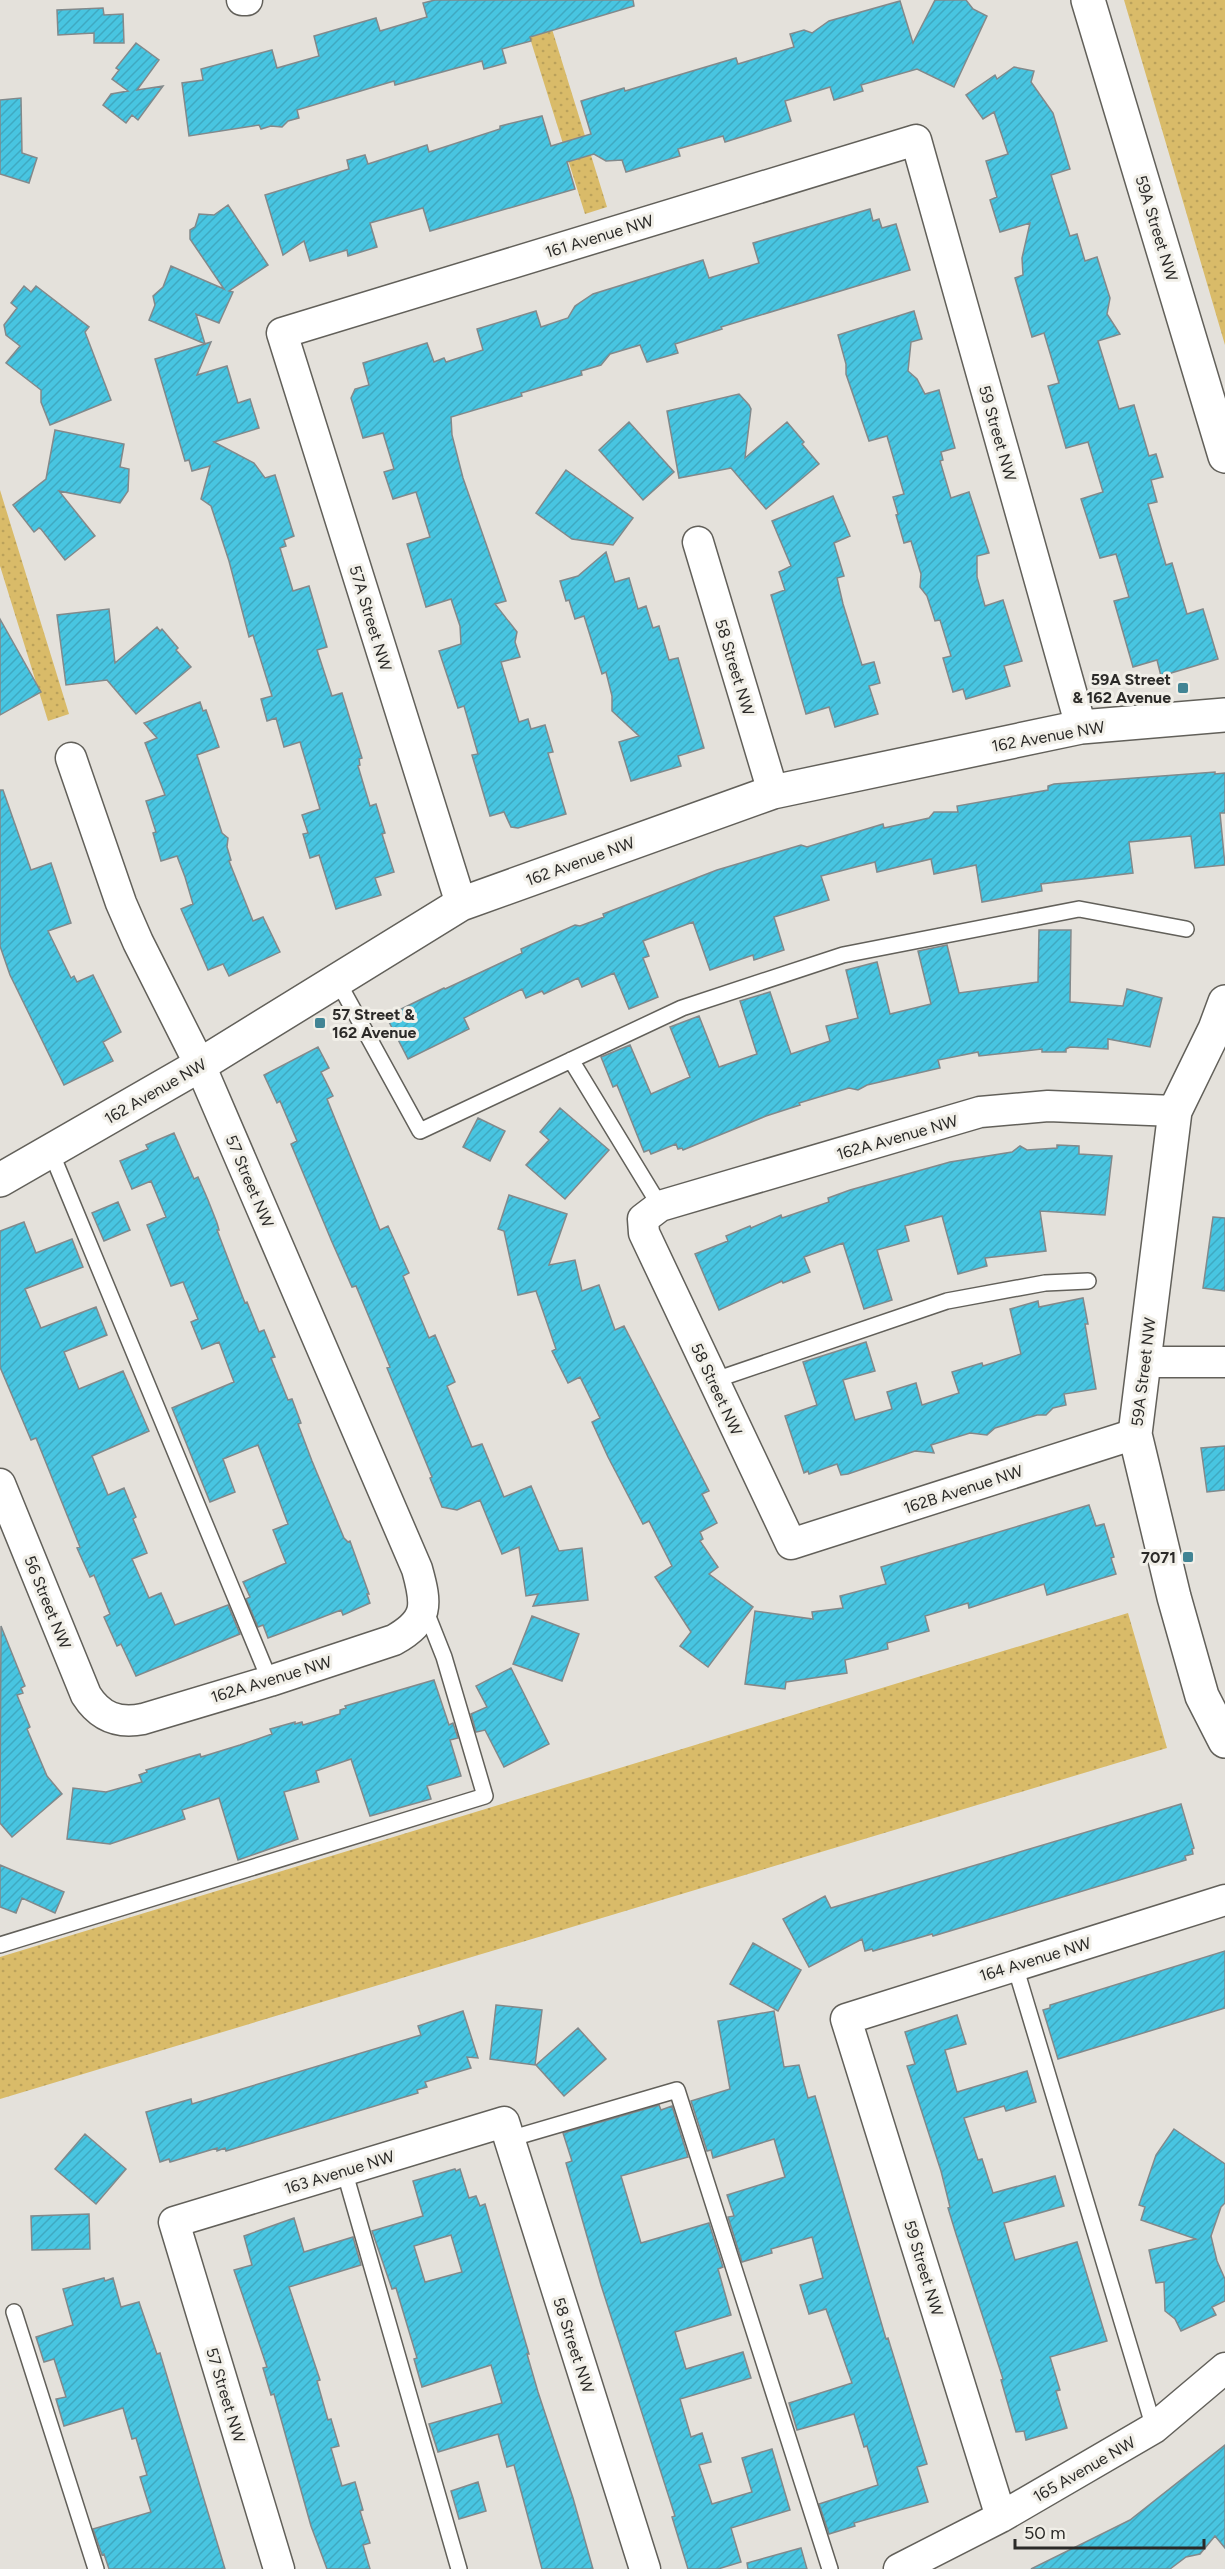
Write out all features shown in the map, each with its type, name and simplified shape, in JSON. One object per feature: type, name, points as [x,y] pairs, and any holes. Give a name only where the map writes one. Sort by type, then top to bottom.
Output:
[{"type":"street","points":[[242,0],[247,0]]},
{"type":"street","name":"59A Street NW","points":[[1088,0],[1225,456]]},
{"type":"street","name":"161 Avenue NW","points":[[282,333],[916,140]]},
{"type":"street","name":"59 Street NW","points":[[916,140],[1081,727]]},
{"type":"street","name":"57A Street NW","points":[[282,333],[461,904]]},
{"type":"street","name":"58 Street NW","points":[[698,542],[773,792]]},
{"type":"street","name":"162 Avenue NW","points":[[0,1180],[200,1065],[461,904],[773,792],[1081,727],[1225,715]]},
{"type":"street","name":"57 Street NW","points":[[71,758],[126,913],[200,1065],[417,1569],[424,1606]]},
{"type":"street","name":"59A Street NW","points":[[1222,1020],[1175,1111],[1135,1434],[1174,1597],[1202,1696],[1225,1741]]},
{"type":"street","name":"162A Avenue NW","points":[[660,1206],[980,1112],[1047,1106],[1175,1111]]},
{"type":"street","name":"58 Street NW","points":[[660,1206],[643,1219],[644,1233],[791,1544]]},
{"type":"street","points":[[1144,1362],[1225,1362]]},
{"type":"street","name":"162B Avenue NW","points":[[791,1544],[1135,1434]]},
{"type":"street","name":"56 Street NW","points":[[0,1484],[86,1695],[94,1707],[103,1714]]},
{"type":"street","name":"162A Avenue NW","points":[[103,1714],[129,1722],[270,1681],[394,1640],[412,1630],[420,1619],[424,1606]]},
{"type":"street","name":"164 Avenue NW","points":[[846,2019],[1225,1900]]},
{"type":"street","name":"59 Street NW","points":[[846,2019],[1001,2517]]},
{"type":"street","name":"58 Street NW","points":[[506,2130],[645,2569]]},
{"type":"street","name":"163 Avenue NW","points":[[174,2222],[344,2170],[506,2130]]},
{"type":"street","name":"57 Street NW","points":[[174,2222],[279,2569]]},
{"type":"street","name":"165 Avenue NW","points":[[899,2569],[1001,2517],[1154,2428],[1225,2368]]},
{"type":"lane","points":[[337,980],[420,1131],[682,1008],[843,955],[1079,909],[1186,929]]},
{"type":"lane","points":[[571,1060],[660,1206]]},
{"type":"lane","points":[[51,1152],[270,1681]]},
{"type":"lane","points":[[712,1381],[947,1301],[1045,1283],[1088,1281]]},
{"type":"lane","points":[[0,1945],[485,1796],[444,1657],[424,1606]]},
{"type":"lane","points":[[1014,1966],[1154,2428]]},
{"type":"lane","points":[[506,2130],[676,2090],[830,2569]]},
{"type":"lane","points":[[344,2170],[459,2569]]},
{"type":"lane","points":[[14,2312],[96,2569]]},
{"type":"shaded area","points":[[518,0],[543,0],[607,207],[585,214]]},
{"type":"shaded area","points":[[1124,0],[1225,0],[1225,345]]},
{"type":"shaded area","points":[[0,490],[69,714],[48,721],[0,566]]},
{"type":"shaded area","points":[[1128,1613],[1167,1748],[0,2099],[0,1957]]},
{"type":"building","points":[[435,0],[633,0],[634,6],[530,37],[531,41],[502,49],[506,63],[484,69],[482,61],[395,85],[394,81],[297,110],[299,118],[288,121],[282,127],[271,126],[261,129],[259,125],[189,136],[182,83],[203,80],[201,69],[272,50],[277,68],[319,56],[314,36],[376,18],[380,31],[427,17],[423,3]]},
{"type":"building","points":[[935,0],[966,0],[973,9],[987,16],[954,87],[917,69],[861,85],[863,91],[834,100],[830,87],[785,101],[791,121],[725,142],[723,136],[678,149],[680,156],[626,172],[622,160],[606,161],[594,154],[567,162],[575,189],[430,231],[423,208],[370,223],[377,247],[348,256],[347,250],[310,261],[304,241],[283,255],[265,195],[349,169],[347,160],[365,155],[368,164],[427,145],[429,152],[500,129],[500,126],[542,116],[551,146],[591,134],[581,101],[624,88],[625,91],[736,58],[738,64],[794,47],[790,34],[804,30],[812,33],[829,21],[900,1],[913,43]]},
{"type":"building","points":[[103,8],[104,15],[123,14],[124,43],[94,43],[94,33],[58,35],[57,10]]},
{"type":"building","points":[[136,43],[159,60],[137,90],[163,86],[138,120],[132,115],[126,123],[103,105],[111,94],[128,91],[112,79],[119,70],[116,68]]},
{"type":"building","points":[[1014,67],[1034,71],[1031,82],[1053,113],[1070,169],[1051,175],[1070,236],[1077,234],[1085,261],[1097,257],[1110,298],[1107,314],[1120,334],[1098,341],[1119,409],[1134,405],[1149,456],[1156,454],[1163,477],[1151,480],[1157,502],[1148,504],[1166,565],[1172,563],[1187,614],[1203,609],[1218,659],[1161,676],[1157,660],[1133,667],[1114,601],[1129,597],[1116,554],[1100,558],[1081,499],[1103,492],[1088,442],[1066,448],[1048,386],[1059,383],[1044,333],[1032,337],[1015,278],[1023,275],[1022,258],[1030,223],[1000,232],[990,200],[997,197],[986,161],[1008,154],[994,112],[983,119],[966,95],[995,75],[997,79]]},
{"type":"building","points":[[21,98],[22,153],[37,158],[29,183],[0,174],[0,100]]},
{"type":"building","points":[[228,205],[268,265],[229,291],[233,292],[219,323],[196,314],[205,344],[149,320],[155,305],[153,296],[163,287],[171,266],[224,289],[190,239],[190,230],[195,227],[199,214],[214,215]]},
{"type":"building","points":[[870,209],[873,221],[879,219],[882,228],[896,224],[910,270],[721,327],[722,329],[675,344],[678,353],[647,362],[640,345],[610,354],[601,365],[581,371],[582,375],[451,417],[452,435],[463,478],[506,601],[495,604],[517,632],[515,642],[520,657],[501,662],[519,722],[528,719],[531,729],[545,725],[553,752],[548,753],[566,814],[518,828],[511,827],[504,812],[490,816],[472,755],[478,754],[464,706],[458,708],[439,651],[461,644],[460,626],[451,599],[426,607],[407,544],[430,537],[416,492],[393,499],[384,472],[394,469],[383,433],[363,438],[351,398],[355,389],[369,385],[363,363],[427,343],[434,362],[444,358],[446,362],[483,350],[477,329],[536,311],[541,327],[568,318],[575,306],[593,294],[703,260],[709,278],[759,263],[753,243]]},
{"type":"building","points":[[24,286],[31,292],[36,286],[89,327],[85,332],[111,400],[50,425],[41,402],[41,390],[6,363],[20,346],[6,335],[4,325],[17,308],[11,303]]},
{"type":"building","points":[[914,311],[922,339],[911,342],[908,371],[917,379],[925,394],[939,390],[955,448],[941,452],[943,460],[940,461],[951,498],[969,492],[989,553],[977,556],[977,577],[985,606],[1003,600],[1022,661],[1004,666],[1010,686],[966,699],[963,689],[953,692],[943,658],[951,656],[940,620],[935,621],[927,596],[920,587],[921,574],[911,541],[904,543],[893,497],[904,494],[887,436],[869,441],[846,374],[846,364],[838,335]]},
{"type":"building","points":[[211,342],[197,375],[227,366],[238,403],[250,399],[259,428],[214,442],[254,463],[265,478],[275,475],[294,536],[284,540],[286,546],[280,548],[293,591],[309,586],[327,647],[317,650],[332,696],[342,693],[362,758],[359,759],[360,765],[358,766],[370,806],[376,804],[385,833],[382,834],[394,872],[375,878],[381,895],[336,909],[319,855],[310,858],[303,834],[308,833],[302,815],[320,809],[300,742],[284,747],[276,718],[267,721],[261,699],[272,696],[253,635],[249,637],[229,561],[211,506],[201,499],[210,466],[192,471],[189,460],[185,461],[155,359]]},
{"type":"building","points":[[739,394],[751,409],[745,458],[787,422],[819,464],[766,509],[731,468],[679,478],[667,411]]},
{"type":"building","points":[[629,422],[674,472],[643,500],[599,450]]},
{"type":"building","points":[[55,430],[124,444],[120,467],[129,469],[128,491],[120,503],[59,491],[95,536],[65,560],[41,529],[34,532],[13,505],[46,479]]},
{"type":"building","points":[[566,470],[633,518],[613,545],[572,539],[536,513]]},
{"type":"building","points":[[833,496],[850,536],[834,543],[844,576],[837,578],[843,604],[862,665],[874,662],[880,683],[869,686],[878,714],[835,727],[829,707],[806,714],[771,595],[785,590],[779,572],[791,566],[772,521]]},
{"type":"building","points":[[606,552],[615,582],[629,578],[638,609],[646,606],[653,628],[659,626],[669,660],[678,658],[704,748],[678,756],[681,766],[631,781],[619,742],[639,736],[612,711],[612,696],[606,672],[602,674],[584,616],[575,619],[560,581],[578,576]]},
{"type":"building","points":[[109,609],[115,663],[157,627],[160,631],[162,629],[191,667],[136,714],[107,680],[66,685],[57,615]]},
{"type":"building","points":[[0,619],[41,692],[0,715]]},
{"type":"building","points":[[200,702],[203,711],[206,710],[219,747],[197,755],[222,833],[228,838],[227,847],[231,860],[229,861],[253,921],[263,917],[280,952],[229,976],[223,964],[208,970],[181,909],[193,904],[185,877],[177,856],[161,861],[153,833],[156,832],[146,801],[165,795],[145,743],[157,738],[144,723]]},
{"type":"building","points":[[1215,772],[1215,774],[1225,773],[1225,813],[1220,813],[1225,865],[1195,868],[1191,836],[1129,842],[1133,873],[1041,884],[1042,891],[982,902],[976,865],[934,874],[931,859],[877,872],[875,862],[821,876],[829,900],[774,917],[784,950],[754,960],[753,955],[710,970],[693,922],[643,941],[649,956],[643,958],[658,997],[629,1009],[614,973],[582,987],[578,978],[544,994],[542,991],[526,998],[522,989],[464,1018],[469,1029],[408,1059],[388,1020],[387,1016],[522,953],[521,949],[575,925],[580,926],[604,917],[603,914],[717,870],[801,845],[807,847],[883,824],[884,828],[929,818],[934,812],[958,812],[957,806],[1048,790],[1048,786],[1054,784]]},
{"type":"building","points":[[0,790],[3,790],[31,870],[51,863],[71,923],[48,931],[71,978],[74,976],[77,982],[93,975],[121,1032],[103,1042],[113,1061],[64,1085],[10,975],[0,946]]},
{"type":"building","points":[[1039,930],[1071,930],[1070,1002],[1123,1006],[1127,989],[1162,998],[1150,1047],[1108,1039],[1108,1049],[1070,1047],[1066,1049],[1066,1052],[1042,1052],[1042,1049],[979,1056],[978,1052],[938,1060],[940,1068],[867,1085],[858,1090],[849,1088],[799,1103],[800,1105],[766,1116],[683,1150],[678,1149],[676,1144],[651,1154],[649,1150],[644,1152],[617,1085],[613,1087],[601,1057],[630,1045],[651,1094],[690,1077],[670,1027],[699,1016],[719,1067],[757,1054],[740,1001],[770,992],[791,1054],[830,1041],[826,1026],[858,1018],[846,970],[877,962],[890,1014],[931,1004],[918,951],[947,945],[959,993],[1038,982]]},
{"type":"building","points":[[318,1047],[329,1068],[321,1072],[333,1096],[327,1099],[380,1230],[388,1226],[409,1273],[403,1276],[429,1338],[435,1335],[455,1382],[447,1386],[472,1447],[482,1444],[504,1497],[531,1486],[559,1551],[582,1548],[588,1600],[533,1606],[538,1594],[526,1596],[519,1547],[502,1554],[480,1500],[457,1510],[442,1507],[387,1368],[390,1367],[356,1286],[352,1287],[332,1242],[291,1144],[297,1141],[280,1101],[277,1103],[264,1075]]},
{"type":"building","points":[[560,1108],[609,1150],[565,1199],[526,1165],[549,1140],[540,1132]]},
{"type":"building","points":[[478,1118],[505,1131],[490,1161],[463,1147]]},
{"type":"building","points":[[174,1133],[194,1179],[198,1177],[208,1200],[245,1303],[247,1302],[259,1332],[264,1330],[275,1357],[271,1358],[288,1400],[292,1399],[301,1423],[298,1424],[312,1461],[344,1538],[350,1541],[369,1594],[367,1594],[370,1603],[343,1615],[341,1610],[268,1638],[263,1625],[258,1627],[246,1599],[250,1597],[243,1582],[286,1563],[273,1530],[288,1524],[258,1445],[223,1459],[235,1492],[210,1502],[172,1408],[234,1382],[219,1342],[202,1349],[191,1322],[198,1319],[183,1282],[171,1286],[147,1225],[166,1217],[151,1181],[132,1189],[120,1161],[148,1149],[146,1145]]},
{"type":"building","points":[[1057,1145],[1079,1146],[1079,1154],[1112,1156],[1105,1215],[1040,1211],[1046,1251],[985,1258],[987,1266],[958,1274],[942,1216],[905,1226],[909,1241],[877,1250],[892,1300],[864,1309],[843,1243],[804,1257],[810,1272],[783,1283],[782,1281],[719,1310],[695,1254],[728,1241],[726,1236],[750,1226],[751,1228],[781,1215],[782,1218],[829,1202],[828,1198],[850,1190],[950,1162],[1012,1152],[1020,1146],[1027,1150],[1057,1148]]},
{"type":"building","points":[[509,1195],[567,1214],[549,1265],[575,1260],[582,1291],[599,1285],[615,1330],[624,1326],[709,1491],[702,1494],[717,1523],[700,1532],[703,1539],[700,1541],[718,1567],[709,1574],[753,1607],[708,1667],[680,1646],[691,1632],[655,1577],[672,1566],[649,1521],[643,1524],[608,1457],[592,1422],[600,1418],[580,1377],[568,1383],[552,1351],[556,1349],[536,1291],[518,1295],[504,1231],[498,1229]]},
{"type":"building","points":[[118,1202],[130,1230],[104,1241],[92,1213]]},
{"type":"building","points":[[1213,1217],[1225,1218],[1225,1291],[1203,1288]]},
{"type":"building","points":[[24,1222],[36,1253],[72,1239],[83,1267],[25,1289],[41,1328],[96,1307],[107,1335],[64,1352],[79,1389],[123,1371],[149,1431],[92,1456],[108,1495],[124,1488],[136,1517],[133,1519],[147,1553],[132,1559],[149,1598],[161,1593],[175,1625],[228,1605],[240,1634],[136,1676],[121,1644],[117,1646],[104,1617],[110,1614],[94,1575],[90,1577],[36,1438],[31,1440],[0,1367],[0,1231]]},
{"type":"building","points":[[1083,1298],[1096,1389],[1064,1394],[1066,1405],[1053,1408],[1046,1415],[1037,1415],[995,1428],[987,1435],[970,1433],[931,1445],[934,1453],[915,1451],[848,1474],[841,1475],[837,1464],[809,1474],[808,1471],[804,1473],[785,1416],[817,1405],[803,1362],[866,1342],[875,1371],[843,1380],[855,1420],[892,1409],[887,1392],[916,1383],[922,1405],[959,1393],[952,1372],[982,1363],[983,1366],[1021,1354],[1010,1309],[1038,1301],[1039,1307]]},
{"type":"building","points":[[1225,1446],[1225,1490],[1207,1492],[1201,1448]]},
{"type":"building","points":[[1089,1505],[1096,1526],[1104,1524],[1114,1557],[1111,1558],[1116,1574],[1047,1595],[1044,1584],[969,1608],[968,1603],[925,1616],[929,1631],[887,1643],[888,1649],[845,1660],[847,1673],[786,1682],[785,1689],[745,1684],[755,1611],[813,1619],[812,1612],[843,1608],[840,1596],[886,1584],[881,1567]]},
{"type":"building","points":[[532,1616],[579,1634],[562,1681],[513,1664]]},
{"type":"building","points":[[1,1626],[25,1686],[21,1688],[23,1693],[17,1695],[30,1727],[27,1729],[47,1776],[62,1794],[12,1837],[0,1823]]},
{"type":"building","points":[[511,1668],[549,1744],[504,1767],[485,1730],[476,1732],[471,1714],[487,1707],[476,1686]]},
{"type":"building","points":[[434,1680],[449,1725],[453,1723],[458,1738],[450,1740],[461,1776],[427,1786],[431,1799],[370,1816],[351,1759],[316,1771],[319,1782],[284,1792],[298,1839],[238,1860],[219,1798],[182,1810],[185,1819],[110,1844],[67,1839],[73,1788],[106,1792],[142,1782],[139,1775],[147,1772],[146,1770],[240,1745],[272,1734],[270,1729],[295,1722],[295,1724],[302,1722],[303,1725],[340,1714],[340,1710],[346,1708],[345,1706]]},
{"type":"building","points":[[1181,1804],[1194,1848],[1192,1849],[1193,1854],[1185,1856],[1186,1860],[933,1936],[932,1934],[873,1951],[872,1949],[865,1951],[862,1939],[809,1967],[783,1919],[825,1896],[831,1908]]},
{"type":"building","points":[[0,1865],[64,1892],[55,1913],[22,1898],[16,1913],[0,1907]]},
{"type":"building","points":[[753,1943],[801,1970],[778,2011],[730,1984]]},
{"type":"building","points":[[1225,1951],[1225,2008],[1058,2059],[1043,2010],[1050,2008],[1050,2005]]},
{"type":"building","points":[[496,2005],[542,2010],[535,2065],[490,2059]]},
{"type":"building","points":[[463,2011],[478,2058],[467,2057],[471,2068],[425,2082],[427,2087],[417,2090],[418,2093],[226,2151],[225,2148],[217,2151],[217,2148],[170,2162],[169,2159],[160,2162],[146,2112],[191,2099],[192,2104],[421,2035],[418,2026]]},
{"type":"building","points":[[774,2011],[784,2067],[799,2065],[808,2098],[815,2096],[886,2339],[888,2338],[927,2464],[917,2467],[928,2502],[854,2523],[855,2526],[829,2534],[819,2504],[878,2485],[867,2446],[864,2447],[854,2414],[797,2430],[789,2403],[852,2383],[826,2309],[809,2314],[800,2285],[823,2278],[812,2237],[771,2249],[772,2253],[742,2262],[728,2217],[734,2216],[727,2195],[785,2177],[774,2139],[713,2158],[711,2150],[707,2151],[691,2101],[730,2089],[718,2021]]},
{"type":"building","points":[[957,2015],[966,2044],[945,2050],[957,2092],[1027,2071],[1036,2102],[1006,2111],[1004,2106],[964,2118],[978,2160],[982,2159],[993,2193],[1055,2176],[1064,2206],[1004,2223],[1015,2260],[1077,2242],[1107,2341],[1050,2357],[1060,2390],[1056,2391],[1067,2428],[1026,2440],[1024,2431],[1016,2432],[1001,2380],[1003,2379],[948,2208],[950,2207],[941,2171],[907,2066],[915,2064],[905,2032]]},
{"type":"building","points":[[578,2028],[606,2059],[564,2096],[536,2065]]},
{"type":"building","points":[[659,2105],[661,2110],[672,2106],[688,2157],[621,2176],[641,2243],[709,2223],[723,2267],[718,2269],[731,2315],[675,2332],[686,2369],[743,2352],[751,2378],[680,2399],[691,2437],[702,2433],[711,2462],[699,2465],[712,2504],[752,2492],[742,2458],[772,2449],[790,2510],[731,2528],[741,2562],[718,2569],[688,2569],[672,2517],[675,2516],[601,2285],[566,2163],[572,2161],[563,2133]]},
{"type":"building","points":[[1174,2129],[1225,2164],[1225,2203],[1221,2207],[1211,2236],[1217,2261],[1225,2279],[1225,2301],[1212,2307],[1216,2315],[1181,2331],[1175,2319],[1165,2311],[1164,2282],[1156,2283],[1149,2250],[1196,2239],[1141,2220],[1145,2207],[1139,2205],[1156,2155]]},
{"type":"building","points":[[85,2134],[126,2169],[96,2204],[55,2169]]},
{"type":"building","points":[[460,2169],[469,2198],[476,2196],[480,2206],[485,2204],[538,2392],[573,2498],[593,2569],[542,2569],[514,2465],[507,2467],[498,2434],[438,2452],[429,2424],[502,2403],[491,2365],[422,2387],[414,2359],[417,2358],[396,2288],[392,2289],[372,2231],[423,2216],[413,2181]],"holes":[[[451,2235],[462,2272],[425,2282],[414,2246]]]},
{"type":"building","points":[[89,2214],[90,2249],[32,2250],[31,2216]]},
{"type":"building","points":[[294,2218],[304,2252],[353,2237],[361,2265],[289,2287],[320,2380],[317,2381],[328,2420],[331,2419],[339,2446],[331,2448],[342,2486],[355,2482],[363,2510],[360,2511],[370,2543],[363,2545],[370,2569],[327,2569],[311,2526],[274,2394],[271,2395],[263,2368],[267,2367],[234,2270],[252,2265],[244,2236]]},
{"type":"building","points":[[104,2278],[105,2281],[113,2278],[121,2307],[139,2302],[157,2354],[160,2353],[225,2569],[109,2569],[104,2554],[102,2555],[93,2529],[151,2512],[140,2477],[147,2475],[136,2438],[132,2439],[123,2408],[64,2426],[56,2399],[66,2397],[54,2359],[44,2362],[36,2337],[73,2325],[63,2289]]},
{"type":"building","points":[[1225,2445],[1225,2548],[1215,2536],[1200,2554],[1186,2557],[1170,2569],[1031,2569],[1130,2520]]},
{"type":"building","points":[[478,2482],[486,2511],[459,2519],[451,2491]]},
{"type":"building","points":[[801,2548],[807,2569],[748,2569],[747,2563]]},
{"type":"place","name":"59A Street & 162 Avenue","points":[[1183,688]]},
{"type":"place","name":"57 Street & 162 Avenue","points":[[320,1023]]},
{"type":"place","name":"7071","points":[[1188,1557]]}]
